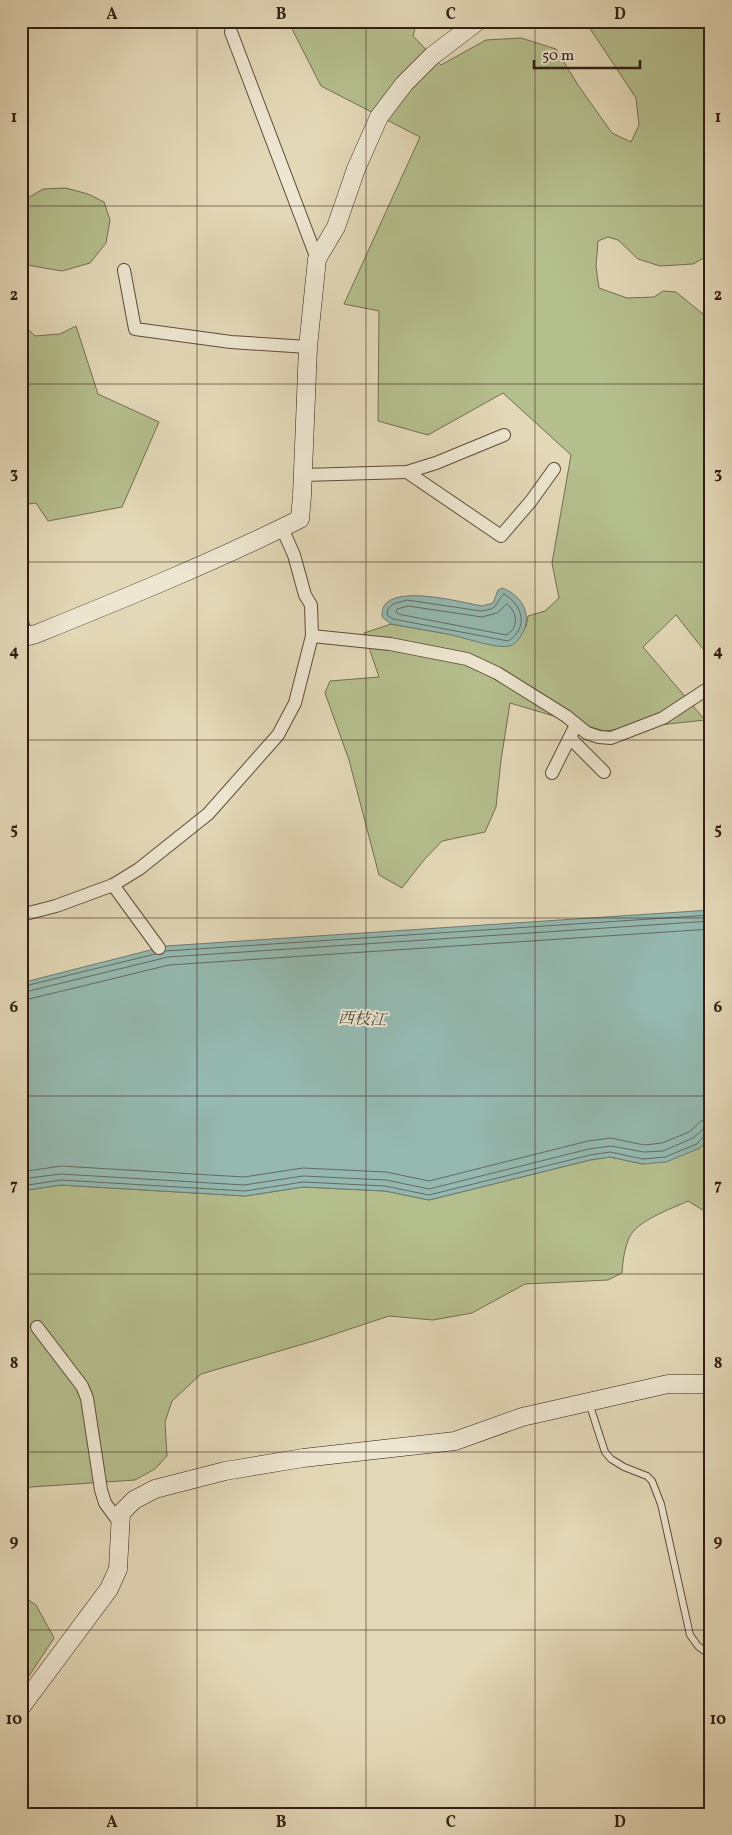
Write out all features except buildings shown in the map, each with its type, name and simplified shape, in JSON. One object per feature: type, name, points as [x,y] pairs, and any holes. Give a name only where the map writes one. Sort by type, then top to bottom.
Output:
[{"type":"street","points":[[23,631],[125,598],[252,543],[300,519],[308,347],[317,259],[336,227],[356,169],[380,117],[404,84],[432,56],[478,21]]},
{"type":"street","points":[[231,32],[317,259]]},
{"type":"street","points":[[124,270],[135,329],[232,342],[308,347]]},
{"type":"street","points":[[303,475],[407,472],[436,463],[504,435]]},
{"type":"street","points":[[407,472],[501,536],[554,470]]},
{"type":"street","points":[[21,915],[56,906],[113,885],[140,869],[208,814],[278,735],[295,703],[312,636],[311,605],[305,595],[294,555],[282,528]]},
{"type":"street","points":[[312,636],[390,644],[467,659],[497,673],[566,716],[587,733],[599,737],[611,738],[663,718],[704,690],[711,690]]},
{"type":"street","points":[[552,773],[576,724]]},
{"type":"street","points":[[570,738],[604,772]]},
{"type":"street","points":[[113,885],[158,948]]},
{"type":"street","points":[[37,1327],[82,1386],[87,1398],[101,1490],[105,1503],[119,1522]]},
{"type":"street","points":[[21,1707],[109,1589],[118,1569],[120,1549],[119,1522],[121,1513],[134,1500],[155,1489],[225,1471],[303,1458],[455,1440],[522,1417],[668,1384],[711,1384]]},
{"type":"lane","points":[[588,1402],[605,1452],[611,1459],[624,1467],[647,1476],[652,1481],[661,1504],[690,1635],[698,1646],[711,1656]]},
{"type":"green space","points":[[288,21],[417,21],[413,36],[441,65],[486,40],[521,38],[556,49],[578,85],[612,133],[631,142],[639,125],[636,98],[585,21],[711,21],[711,254],[693,264],[660,266],[638,259],[618,240],[608,237],[598,241],[596,266],[599,288],[627,298],[654,297],[663,291],[676,292],[703,314],[711,329],[711,659],[676,615],[643,647],[705,720],[604,731],[510,703],[496,807],[485,832],[442,841],[402,888],[379,875],[349,760],[325,693],[330,681],[379,677],[364,633],[391,624],[502,646],[526,627],[528,616],[545,611],[559,598],[552,563],[571,455],[503,393],[428,435],[378,421],[379,311],[344,304],[420,137],[321,86]]},
{"type":"green space","points":[[66,188],[88,194],[104,202],[110,220],[106,243],[90,263],[62,271],[21,264],[21,202],[43,189]]},
{"type":"green space","points":[[21,322],[35,336],[60,334],[76,326],[98,394],[159,422],[122,507],[48,521],[36,503],[21,505]]},
{"type":"green space","points":[[711,1136],[711,1215],[688,1201],[646,1221],[629,1238],[623,1260],[622,1273],[608,1280],[525,1284],[472,1313],[433,1320],[389,1316],[317,1340],[201,1374],[172,1401],[165,1422],[167,1456],[155,1469],[135,1480],[31,1487],[21,1493],[21,1191],[60,1185],[245,1196],[303,1187],[385,1191],[429,1200],[590,1160],[610,1157],[643,1164],[700,1148]]},
{"type":"green space","points":[[21,1595],[36,1605],[54,1638],[21,1688]]},
{"type":"water","points":[[502,588],[515,595],[524,606],[526,613],[525,627],[522,634],[515,643],[509,646],[491,645],[448,634],[391,624],[382,617],[384,606],[391,600],[402,597],[430,597],[482,606],[493,603],[498,590]]},
{"type":"water","name":"西枝江","points":[[711,910],[711,1136],[700,1148],[666,1162],[643,1164],[610,1157],[590,1160],[429,1200],[385,1191],[303,1187],[245,1196],[61,1185],[21,1191],[21,983],[166,946]]}]
